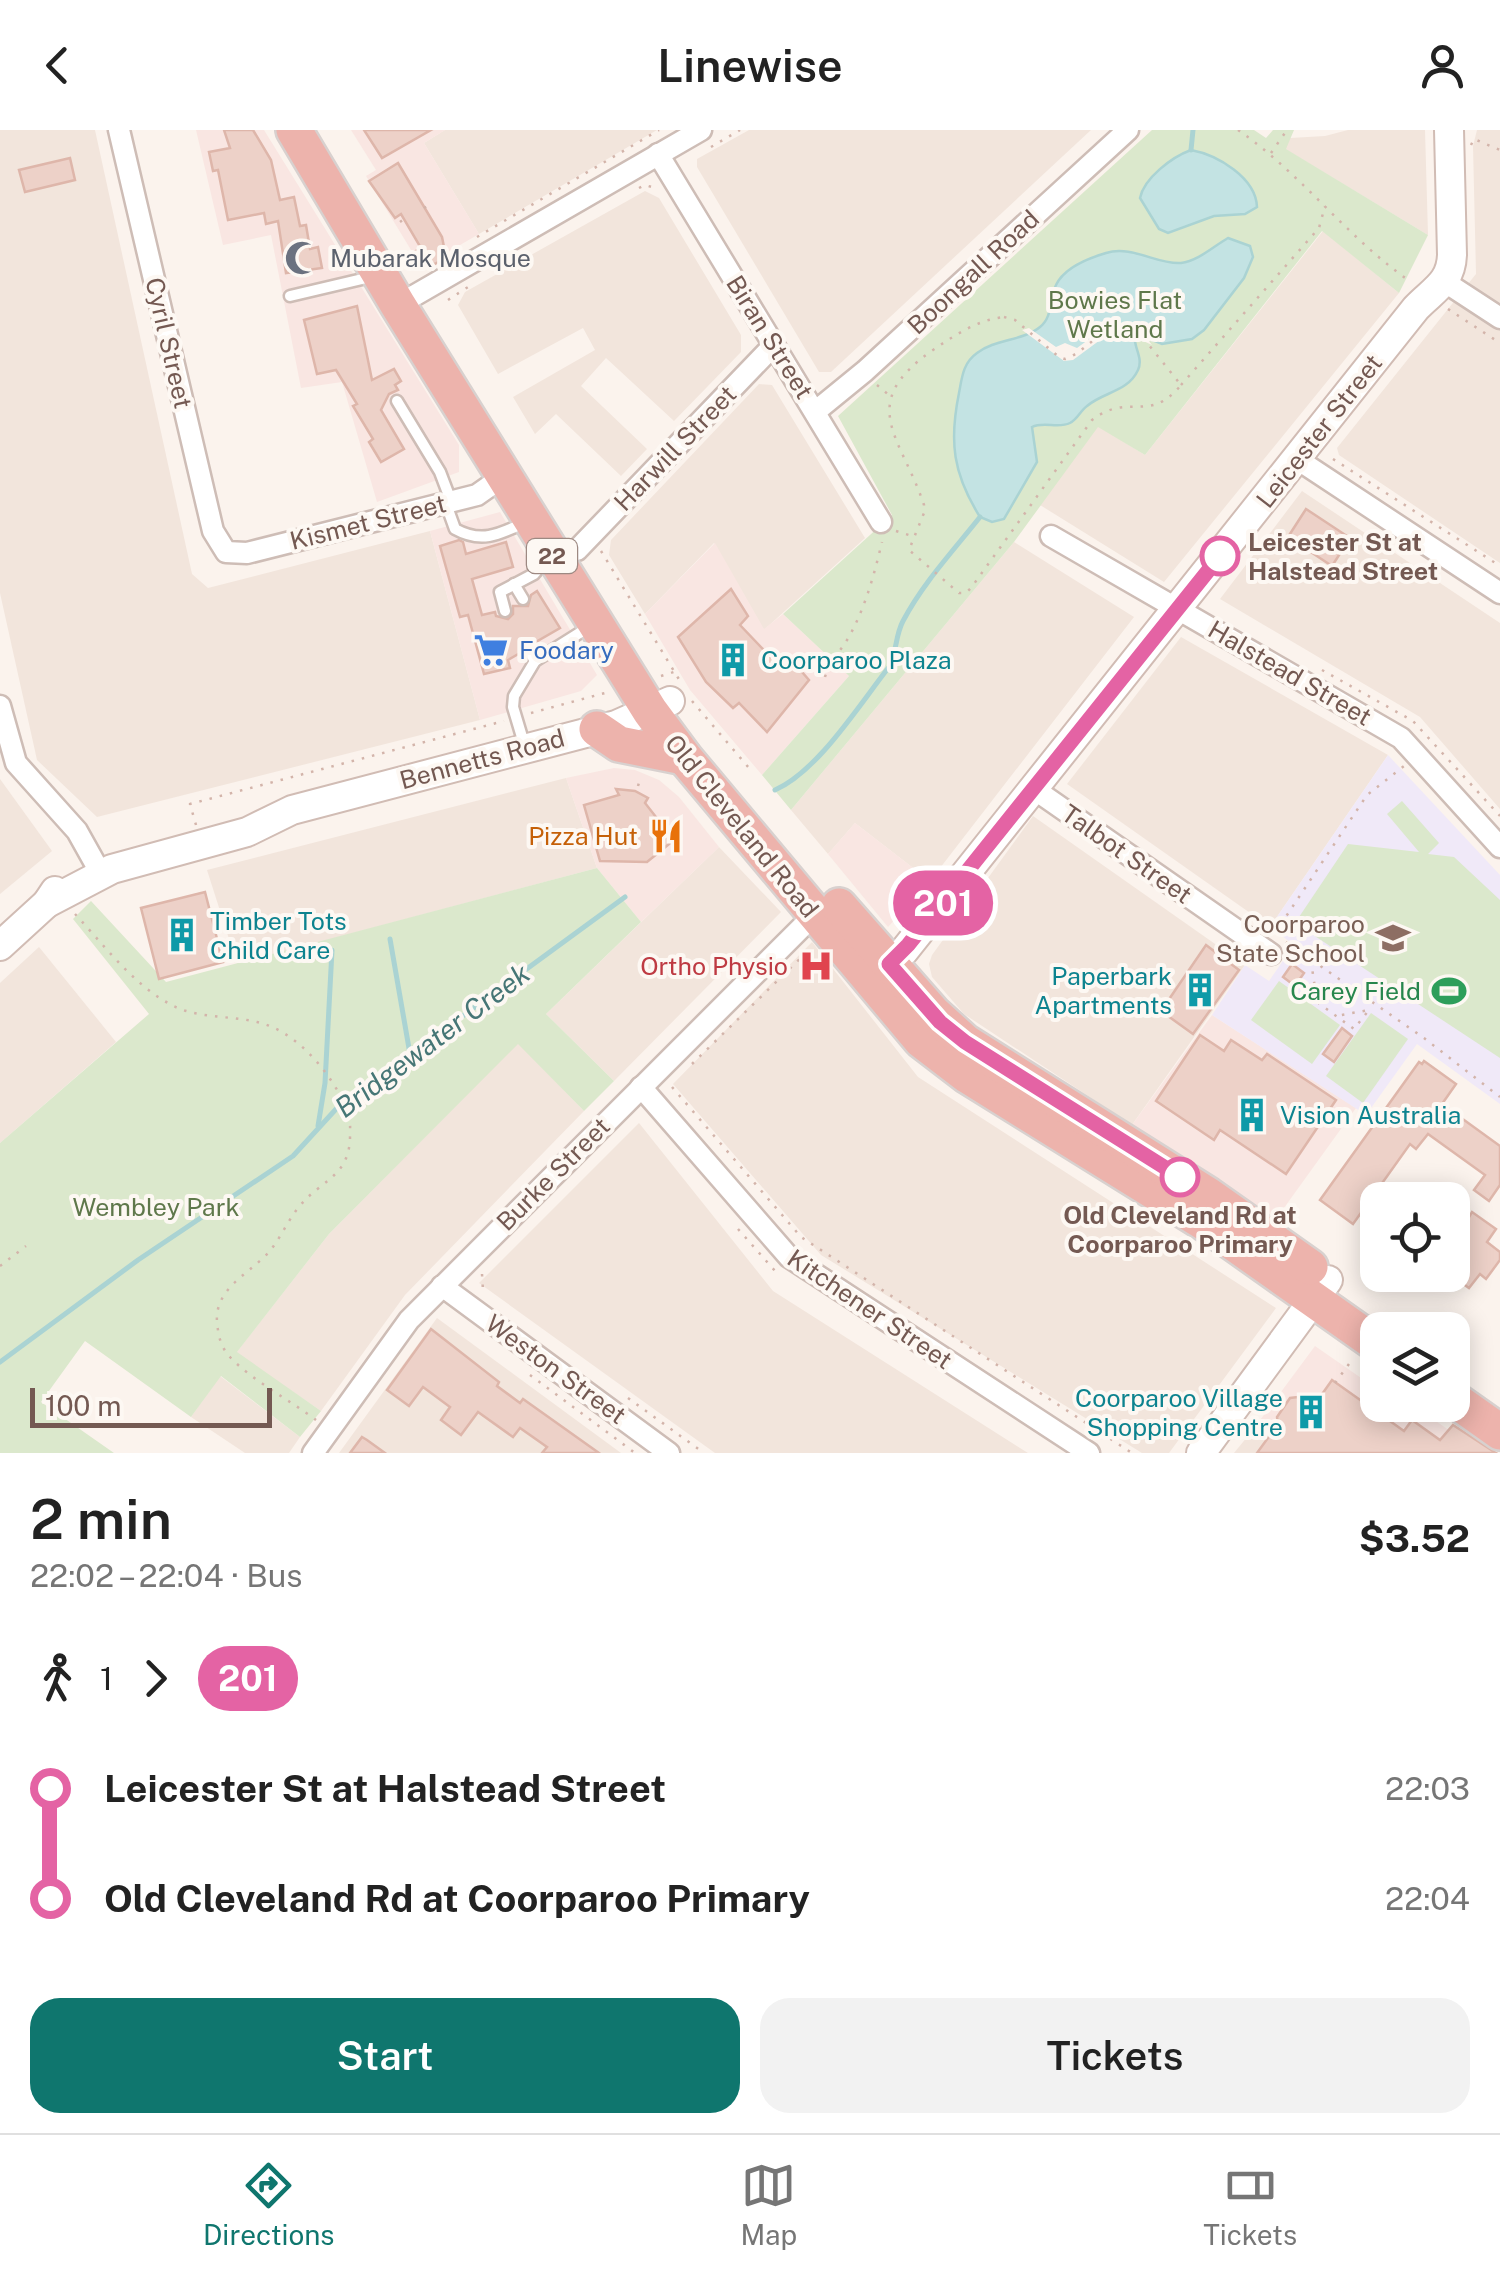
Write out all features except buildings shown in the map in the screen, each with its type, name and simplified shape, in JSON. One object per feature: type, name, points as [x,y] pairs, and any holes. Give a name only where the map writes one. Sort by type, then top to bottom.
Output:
[{"type":"highway","name":"Old Cleveland Road","points":[[294,130],[411,293],[530,520],[673,699],[879,972],[932,1051],[1208,1224],[1361,1312]]},
{"type":"highway","name":"Old Cleveland Road","points":[[319,130],[563,557],[580,632],[673,699],[684,757],[816,929],[879,972]]},
{"type":"highway","points":[[597,730],[619,744],[684,757]]},
{"type":"highway","name":"Old Cleveland Road","points":[[1321,1290],[1360,1345]]},
{"type":"highway","points":[[1470,1389],[1500,1410]]},
{"type":"highway","points":[[1470,1411],[1500,1432]]},
{"type":"street","name":"Cyril Street","points":[[119,130],[213,531],[226,552]]},
{"type":"street","name":"Boongall Road","points":[[816,410],[865,372],[1128,130]]},
{"type":"street","points":[[1449,130],[1452,270],[1440,295],[1500,318]]},
{"type":"street","points":[[411,293],[658,154],[704,140]]},
{"type":"street","name":"Biran Street","points":[[658,154],[816,410],[883,528]]},
{"type":"street","name":"Leicester Street","points":[[879,972],[904,951],[1177,610],[1311,457],[1440,295]]},
{"type":"street","name":"Harwill Street","points":[[563,557],[774,346]]},
{"type":"street","points":[[1311,457],[1500,593]]},
{"type":"street","name":"Kismet Street","points":[[226,552],[247,552],[448,502],[483,492],[504,476]]},
{"type":"street","name":"Halstead Street","points":[[1051,536],[1401,738],[1500,846]]},
{"type":"street","name":"Bennetts Road","points":[[0,946],[60,908],[98,867],[248,832],[292,810],[597,730],[673,699]]},
{"type":"street","points":[[0,706],[16,764],[76,831],[98,867]]},
{"type":"street","name":"Talbot Street","points":[[1034,789],[1271,954]]},
{"type":"street","name":"Burke Street","points":[[313,1453],[409,1320],[641,1086],[816,929]]},
{"type":"street","name":"Kitchener Street","points":[[641,1086],[764,1233],[789,1257],[1089,1453]]},
{"type":"street","name":"Weston Street","points":[[442,1286],[669,1453]]},
{"type":"street","points":[[1201,1453],[1321,1290]]},
{"type":"lane","points":[[290,296],[411,293]]},
{"type":"lane","points":[[397,401],[440,472],[455,529],[484,538],[530,520]]},
{"type":"lane","points":[[505,611],[500,592],[563,557]]},
{"type":"lane","points":[[536,592],[563,557]]},
{"type":"lane","points":[[514,584],[523,600]]},
{"type":"lane","points":[[559,628],[580,632]]},
{"type":"lane","points":[[525,747],[512,701],[535,661],[580,632]]},
{"type":"lane","points":[[545,637],[552,649]]},
{"type":"lane","points":[[527,648],[535,661]]},
{"type":"path","points":[[472,240],[658,130]]},
{"type":"path","points":[[704,140],[740,130]]},
{"type":"path","points":[[1238,130],[1271,153],[1369,251],[1440,295],[1500,343]]},
{"type":"path","points":[[1271,153],[1286,130]]},
{"type":"path","points":[[629,194],[646,185],[659,190],[665,186]]},
{"type":"path","points":[[424,208],[433,202]]},
{"type":"path","points":[[1181,385],[1136,329],[1126,325],[1107,329],[1065,359],[1015,320],[1004,317],[972,326],[917,362],[894,385],[890,425],[924,505],[910,546],[912,554],[959,593],[971,588],[1092,420],[1115,408],[1165,403],[1181,385],[1319,228],[1326,204]]},
{"type":"path","points":[[411,293],[474,284]]},
{"type":"path","points":[[1311,457],[1347,466],[1500,566]]},
{"type":"path","points":[[825,677],[867,600],[883,528]]},
{"type":"path","points":[[563,557],[673,699],[749,768]]},
{"type":"path","points":[[1310,663],[1412,721],[1500,816]]},
{"type":"path","points":[[192,813],[190,804],[434,740]]},
{"type":"path","points":[[1405,765],[1367,795],[1275,934],[1500,1096]]},
{"type":"path","points":[[60,908],[165,1002],[184,1011],[258,1022],[294,1040],[333,1084],[350,1115],[347,1160],[338,1174],[320,1184],[299,1206],[270,1251],[229,1286],[218,1304],[216,1321],[229,1357],[329,1430]]},
{"type":"path","points":[[684,1072],[816,929]]},
{"type":"path","points":[[1310,959],[1317,1002],[1336,1016],[1354,1029],[1368,1010],[1336,1016]]},
{"type":"path","points":[[666,1090],[671,1086],[801,1237],[1132,1453]]},
{"type":"path","points":[[737,1227],[773,1270],[789,1280]]},
{"type":"path","points":[[0,1266],[26,1246]]},
{"type":"path","points":[[1335,1383],[1360,1357]]},
{"type":"path","points":[[530,1376],[634,1453]]},
{"type":"path","points":[[615,1389],[704,1453]]},
{"type":"shaded area","points":[[0,130],[95,130],[192,574],[208,588],[430,531],[480,720],[97,817],[37,760],[0,593]]},
{"type":"shaded area","points":[[196,130],[264,130],[459,445],[459,472],[377,502],[342,382],[301,388],[271,235],[223,245]]},
{"type":"shaded area","points":[[351,130],[445,130],[424,143],[479,234],[429,263],[419,263],[366,176],[376,170]]},
{"type":"shaded area","points":[[445,130],[657,130],[479,234],[424,143]]},
{"type":"shaded area","points":[[749,130],[1091,130],[831,372],[819,372],[697,167],[697,159]]},
{"type":"shaded area","points":[[1348,130],[1425,130],[1428,235],[1285,149],[1290,138]]},
{"type":"shaded area","points":[[1477,130],[1500,130],[1500,563],[1339,455],[1337,448],[1476,274],[1473,146]]},
{"type":"shaded area","points":[[645,191],[659,198],[741,335],[741,352],[674,421],[606,358],[581,386],[647,449],[621,476],[556,414],[535,434],[513,397],[595,350],[583,328],[498,374],[458,305],[465,292]]},
{"type":"shaded area","points":[[1323,231],[1399,293],[1164,582],[1040,505],[1098,426],[1145,455]]},
{"type":"shaded area","points":[[759,384],[772,385],[865,538],[764,630],[714,543],[645,614],[609,555],[611,540]]},
{"type":"shaded area","points":[[1302,491],[1500,623],[1500,809],[1420,717],[1220,599]]},
{"type":"shaded area","points":[[500,512],[597,675],[581,691],[480,720],[430,531]]},
{"type":"shaded area","points":[[1014,542],[1134,617],[930,881],[855,823],[828,854],[791,810]]},
{"type":"shaded area","points":[[715,543],[764,629],[783,614],[849,676],[762,775],[690,690],[645,614]]},
{"type":"shaded area","points":[[1181,637],[1388,755],[1270,927],[1067,784]]},
{"type":"shaded area","name":"Coorparoo State School","points":[[1388,755],[1500,875],[1500,1104],[1417,1044],[1366,1115],[1212,1015],[1245,965],[1269,981],[1294,945],[1270,927]]},
{"type":"shaded area","points":[[614,768],[635,770],[659,780],[679,797],[719,847],[641,922],[597,868],[566,778]]},
{"type":"shaded area","points":[[566,778],[597,868],[237,964],[207,870]]},
{"type":"shaded area","points":[[0,779],[52,851],[0,894]]},
{"type":"shaded area","points":[[1033,816],[1245,965],[1132,1125],[964,1014],[932,977],[932,955]]},
{"type":"shaded area","points":[[855,823],[930,881],[888,927],[828,854]]},
{"type":"shaded area","points":[[719,847],[781,912],[614,1081],[546,1014]]},
{"type":"shaded area","points":[[812,942],[918,1077],[1276,1308],[1169,1453],[1142,1453],[821,1255],[673,1084]]},
{"type":"shaded area","points":[[39,947],[116,1042],[0,1143],[0,983]]},
{"type":"shaded area","points":[[1212,1015],[1356,1108],[1276,1219],[1132,1125]]},
{"type":"shaded area","points":[[518,1043],[584,1111],[405,1295],[321,1411],[236,1353],[329,1234]]},
{"type":"shaded area","points":[[639,1123],[773,1291],[1028,1453],[715,1453],[479,1283]]},
{"type":"shaded area","points":[[437,1318],[621,1453],[339,1453]]},
{"type":"shaded area","points":[[1315,1346],[1360,1377],[1360,1422],[1437,1422],[1481,1453],[1280,1453],[1252,1431]]},
{"type":"shaded area","points":[[220,1376],[300,1437],[289,1453],[245,1453],[191,1417]]},
{"type":"shaded area","points":[[1252,1431],[1280,1453],[1234,1453]]},
{"type":"green space","name":"Bowies Flat Wetland","points":[[1152,130],[1254,130],[1266,138],[1273,130],[1294,130],[1286,149],[1428,235],[1399,293],[1322,231],[1145,455],[1098,427],[1014,542],[791,810],[762,775],[849,676],[783,614],[892,515],[838,416]]},
{"type":"green space","name":"Carey Field","points":[[1402,801],[1439,843],[1428,854],[1454,857],[1500,900],[1500,1058],[1295,923],[1348,844],[1419,852],[1387,814]]},
{"type":"green space","name":"Wembley Park","points":[[597,868],[641,922],[546,1014],[614,1081],[584,1111],[518,1044],[329,1234],[237,1352],[321,1411],[300,1437],[221,1376],[191,1417],[85,1341],[41,1402],[114,1453],[0,1453],[0,1143],[149,1014],[73,919],[91,901],[166,982]]},
{"type":"green space","points":[[1279,981],[1340,1025],[1312,1064],[1251,1020]]},
{"type":"green space","points":[[1371,1013],[1408,1039],[1363,1103],[1326,1076]]},
{"type":"water","points":[[1191,150],[1234,170],[1250,187],[1257,207],[1245,214],[1214,216],[1168,233],[1159,229],[1140,198],[1143,190],[1160,169]]},
{"type":"water","points":[[1228,238],[1250,246],[1253,257],[1244,278],[1204,330],[1192,339],[1162,344],[1135,333],[1140,361],[1134,377],[1093,401],[1070,423],[1032,427],[1037,462],[1004,519],[992,522],[980,517],[959,472],[954,442],[961,381],[972,357],[984,348],[1040,327],[1060,279],[1085,261],[1116,251],[1181,263]]},
{"type":"pier","points":[[1126,322],[1136,325],[1152,345],[1130,329],[1115,329],[1073,360],[1064,361],[1022,330],[1029,328],[1056,347],[1065,343],[1077,348],[1107,326]]},
{"type":"waterway","points":[[1191,150],[1193,130]]},
{"type":"waterway","name":"Bridgewater Creek","points":[[775,790],[807,768],[851,718],[889,667],[900,627],[911,607],[980,517]]},
{"type":"waterway","name":"Bridgewater Creek","points":[[0,1362],[138,1260],[293,1156],[337,1108],[625,897]]},
{"type":"waterway","points":[[390,939],[410,1054]]},
{"type":"waterway","points":[[318,1126],[325,1083],[332,950]]},
{"type":"bus line","name":"201","points":[[1180,1177],[965,1042],[940,1022],[889,964],[904,951],[1220,556]]},
{"type":"place","name":"Mubarak Mosque","points":[[302,258]]},
{"type":"place","name":"Leicester St at Halstead Street","points":[[1220,556]]},
{"type":"place","name":"Foodary","points":[[491,650]]},
{"type":"place","name":"Coorparoo Plaza","points":[[733,660]]},
{"type":"place","name":"Pizza Hut","points":[[666,836]]},
{"type":"place","name":"Timber Tots Child Care","points":[[182,935]]},
{"type":"place","name":"Coorparoo State School","points":[[1393,938]]},
{"type":"place","name":"Ortho Physio","points":[[816,966]]},
{"type":"place","name":"Paperbark Apartments","points":[[1200,990]]},
{"type":"place","name":"Carey Field","points":[[1449,991]]},
{"type":"place","name":"Vision Australia","points":[[1252,1115]]},
{"type":"place","name":"Old Cleveland Rd at Coorparoo Primary","points":[[1180,1177]]},
{"type":"place","name":"Coorparoo Village Shopping Centre","points":[[1311,1412]]}]
